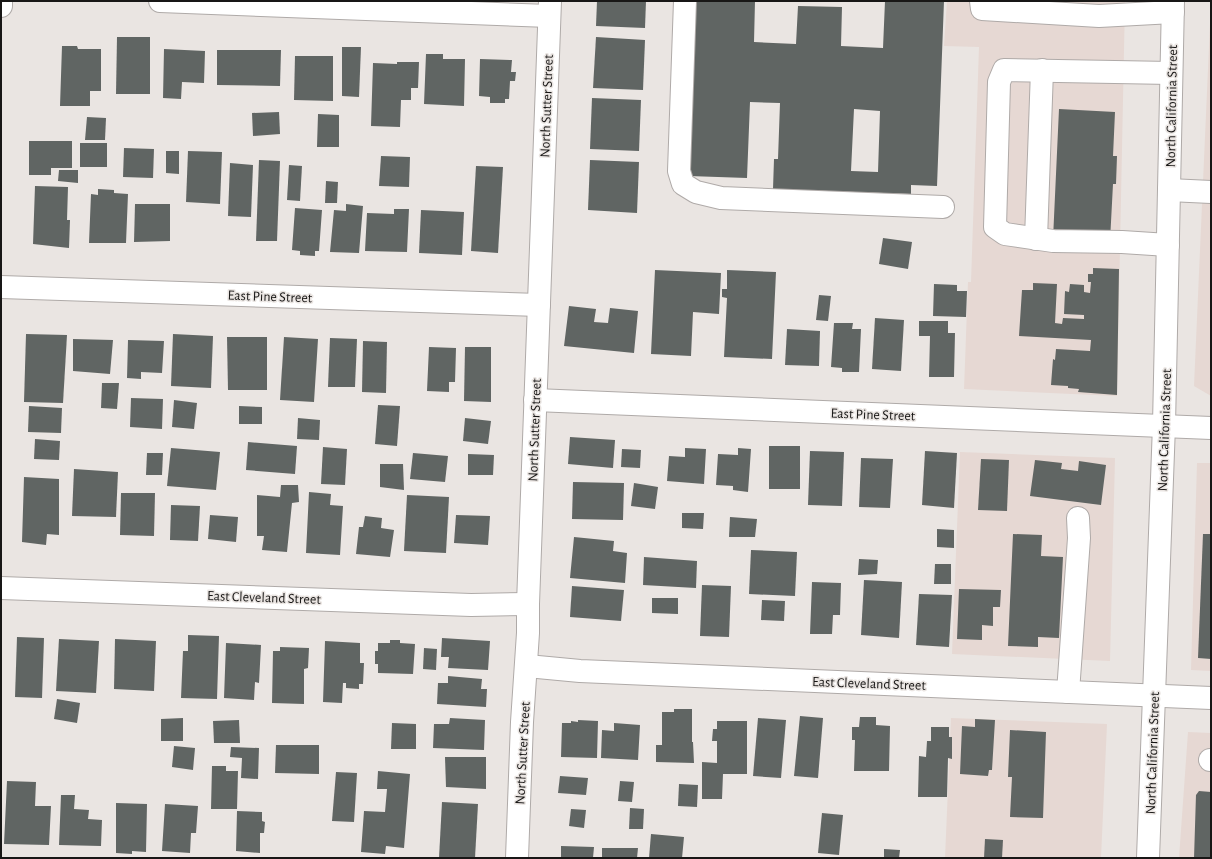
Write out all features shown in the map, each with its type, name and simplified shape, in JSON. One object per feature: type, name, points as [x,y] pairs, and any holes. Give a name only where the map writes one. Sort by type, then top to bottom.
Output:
[{"type":"street","points":[[1,1],[1,6]]},
{"type":"street","points":[[160,1],[549,9]]},
{"type":"street","points":[[685,1],[678,171],[684,184],[696,192],[721,198],[943,207]]},
{"type":"street","points":[[981,1],[982,9],[1099,16],[1173,6]]},
{"type":"street","name":"North California Street","points":[[1148,858],[1164,426],[1173,6]]},
{"type":"street","name":"North Sutter Street","points":[[517,858],[522,722],[527,666],[549,9]]},
{"type":"street","points":[[1168,245],[1036,239],[1005,234],[995,227],[999,82],[1004,70],[1171,73]]},
{"type":"street","points":[[1036,239],[1042,70]]},
{"type":"street","points":[[1169,190],[1211,192]]},
{"type":"street","name":"East Pine Street","points":[[1,287],[539,305]]},
{"type":"street","name":"East Pine Street","points":[[535,400],[1211,428]]},
{"type":"street","points":[[1068,692],[1079,538],[1078,518]]},
{"type":"street","name":"East Cleveland Street","points":[[1,588],[471,605],[528,604]]},
{"type":"street","name":"East Cleveland Street","points":[[527,666],[580,671],[1211,698]]},
{"type":"shaded area","points":[[947,1],[1125,1],[1117,396],[964,389],[968,282],[971,282],[979,47],[944,46]]},
{"type":"shaded area","points":[[1211,1],[1211,396],[1194,386]]},
{"type":"shaded area","points":[[960,452],[1115,458],[1110,661],[952,654]]},
{"type":"shaded area","points":[[1197,463],[1211,463],[1211,671],[1191,670]]},
{"type":"shaded area","points":[[951,718],[1107,724],[1101,858],[945,858]]},
{"type":"shaded area","points":[[1188,732],[1211,733],[1211,858],[1179,858]]},
{"type":"building","points":[[597,1],[646,1],[645,28],[596,26]]},
{"type":"building","points":[[696,1],[755,1],[754,42],[796,44],[798,6],[842,7],[841,46],[883,48],[885,1],[944,1],[937,186],[911,185],[911,194],[773,189],[774,159],[778,159],[780,103],[750,102],[747,178],[689,176]],"holes":[[[854,109],[880,111],[878,172],[851,171]]]},
{"type":"building","points":[[117,37],[150,37],[150,94],[116,94]]},
{"type":"building","points":[[596,37],[645,40],[643,90],[593,88]]},
{"type":"building","points":[[62,46],[77,46],[78,49],[101,49],[101,91],[90,91],[90,106],[60,106]]},
{"type":"building","points":[[342,47],[361,47],[359,97],[342,96]]},
{"type":"building","points":[[164,49],[205,51],[204,83],[182,82],[181,99],[163,98]]},
{"type":"building","points":[[217,50],[281,50],[280,86],[217,85]]},
{"type":"building","points":[[426,54],[443,54],[443,59],[465,59],[464,106],[424,104]]},
{"type":"building","points":[[295,56],[333,56],[333,101],[294,100]]},
{"type":"building","points":[[480,59],[512,60],[511,72],[516,72],[515,81],[510,81],[509,99],[505,99],[505,103],[490,103],[490,97],[479,96]]},
{"type":"building","points":[[397,62],[419,62],[418,88],[411,88],[411,100],[401,100],[400,127],[371,126],[373,63],[397,64]]},
{"type":"building","points":[[592,98],[641,100],[639,151],[590,149]]},
{"type":"building","points":[[1059,109],[1115,112],[1113,156],[1117,156],[1116,184],[1113,184],[1110,241],[1053,239]]},
{"type":"building","points":[[279,112],[280,134],[253,136],[252,113]]},
{"type":"building","points":[[318,114],[339,115],[339,147],[317,147]]},
{"type":"building","points":[[87,117],[106,118],[105,140],[85,140]]},
{"type":"building","points":[[29,141],[72,141],[72,168],[51,168],[51,175],[29,175]]},
{"type":"building","points":[[80,143],[107,143],[107,167],[80,167]]},
{"type":"building","points":[[124,148],[154,149],[153,178],[123,177]]},
{"type":"building","points":[[166,151],[179,151],[179,174],[166,173]]},
{"type":"building","points":[[188,151],[222,152],[220,204],[186,202]]},
{"type":"building","points":[[381,156],[410,157],[409,187],[379,186]]},
{"type":"building","points":[[259,160],[280,161],[277,241],[256,241]]},
{"type":"building","points":[[590,160],[639,162],[637,213],[588,210]]},
{"type":"building","points":[[230,163],[253,165],[251,217],[228,216]]},
{"type":"building","points":[[289,165],[302,166],[300,201],[287,200]]},
{"type":"building","points":[[476,166],[503,167],[498,253],[471,251]]},
{"type":"building","points":[[59,170],[78,170],[78,183],[58,181]]},
{"type":"building","points":[[326,181],[338,182],[337,203],[325,203]]},
{"type":"building","points":[[35,186],[68,187],[67,220],[70,220],[69,248],[33,244]]},
{"type":"building","points":[[98,189],[114,190],[114,193],[128,194],[126,243],[89,243],[91,194],[98,195]]},
{"type":"building","points":[[135,204],[170,204],[170,241],[134,242]]},
{"type":"building","points":[[346,204],[363,206],[359,253],[330,252],[334,210],[346,211]]},
{"type":"building","points":[[295,208],[322,210],[319,251],[315,251],[315,256],[300,255],[300,251],[292,250]]},
{"type":"building","points":[[394,209],[409,209],[407,252],[365,251],[367,213],[394,214]]},
{"type":"building","points":[[421,210],[464,212],[462,255],[419,253]]},
{"type":"building","points":[[883,238],[912,242],[908,269],[879,264]]},
{"type":"building","points":[[1093,268],[1119,269],[1117,395],[1078,392],[1079,389],[1068,388],[1068,386],[1051,385],[1053,359],[1055,360],[1056,349],[1090,351],[1091,340],[1019,336],[1022,290],[1033,290],[1033,283],[1057,284],[1055,323],[1062,324],[1063,318],[1084,319],[1084,315],[1064,314],[1065,291],[1069,292],[1070,284],[1084,285],[1084,292],[1090,293],[1091,282],[1088,282],[1088,274],[1093,274]]},
{"type":"building","points":[[655,270],[721,273],[719,314],[693,312],[691,356],[651,354]]},
{"type":"building","points":[[727,270],[776,272],[772,359],[724,357],[727,298],[722,297],[722,289],[727,289]]},
{"type":"building","points":[[934,284],[957,285],[957,291],[967,291],[966,317],[933,316]]},
{"type":"building","points":[[819,295],[831,296],[828,321],[816,320]]},
{"type":"building","points":[[569,306],[596,309],[594,322],[608,323],[610,308],[638,311],[634,353],[564,346]]},
{"type":"building","points":[[875,318],[904,320],[901,371],[872,369]]},
{"type":"building","points":[[919,321],[948,321],[948,333],[955,333],[954,377],[929,377],[930,336],[919,336]]},
{"type":"building","points":[[834,323],[853,323],[852,329],[861,329],[859,372],[842,372],[842,368],[831,367]]},
{"type":"building","points":[[787,329],[820,331],[819,366],[785,365]]},
{"type":"building","points":[[26,334],[67,335],[63,403],[24,402]]},
{"type":"building","points":[[173,334],[213,336],[211,388],[171,386]]},
{"type":"building","points":[[227,337],[267,337],[267,390],[228,390]]},
{"type":"building","points":[[284,337],[318,339],[314,402],[280,400]]},
{"type":"building","points":[[330,338],[357,339],[355,387],[328,387]]},
{"type":"building","points":[[73,339],[113,340],[110,374],[73,371]]},
{"type":"building","points":[[128,340],[164,341],[162,373],[141,372],[141,379],[127,378]]},
{"type":"building","points":[[363,341],[387,342],[386,393],[362,392]]},
{"type":"building","points":[[429,347],[456,348],[455,382],[449,382],[449,392],[427,391]]},
{"type":"building","points":[[465,347],[491,347],[491,402],[464,401]]},
{"type":"building","points":[[102,383],[119,383],[117,409],[101,408]]},
{"type":"building","points":[[131,398],[163,399],[162,429],[130,427]]},
{"type":"building","points":[[174,400],[197,403],[194,429],[172,427]]},
{"type":"building","points":[[378,405],[400,406],[397,446],[375,444]]},
{"type":"building","points":[[29,406],[62,408],[61,433],[28,432]]},
{"type":"building","points":[[239,406],[262,407],[262,424],[239,424]]},
{"type":"building","points":[[298,418],[320,420],[319,440],[297,439]]},
{"type":"building","points":[[465,418],[491,421],[488,444],[463,441]]},
{"type":"building","points":[[570,437],[615,440],[613,468],[568,464]]},
{"type":"building","points":[[35,439],[60,441],[59,460],[34,459]]},
{"type":"building","points":[[248,442],[297,446],[295,474],[246,470]]},
{"type":"building","points":[[769,446],[800,446],[800,489],[769,489]]},
{"type":"building","points":[[323,447],[347,449],[345,485],[321,484]]},
{"type":"building","points":[[171,448],[220,452],[216,490],[167,486]]},
{"type":"building","points":[[685,448],[706,449],[704,484],[667,481],[669,456],[685,457]]},
{"type":"building","points":[[738,448],[751,449],[748,492],[733,490],[733,486],[716,485],[718,454],[738,455]]},
{"type":"building","points":[[622,449],[641,450],[640,468],[621,467]]},
{"type":"building","points":[[810,451],[844,452],[842,506],[808,505]]},
{"type":"building","points":[[925,451],[957,453],[954,508],[922,505]]},
{"type":"building","points":[[147,453],[163,453],[162,475],[146,475]]},
{"type":"building","points":[[413,453],[448,456],[445,482],[410,479]]},
{"type":"building","points":[[468,454],[494,455],[493,475],[468,475]]},
{"type":"building","points":[[861,458],[893,459],[890,508],[859,507]]},
{"type":"building","points":[[981,459],[1009,460],[1007,511],[978,510]]},
{"type":"building","points":[[1035,460],[1062,463],[1061,469],[1078,471],[1079,461],[1106,465],[1101,505],[1030,496]]},
{"type":"building","points":[[380,464],[403,464],[404,490],[380,487]]},
{"type":"building","points":[[74,469],[118,472],[116,517],[72,516]]},
{"type":"building","points":[[24,477],[59,479],[59,535],[47,534],[46,545],[22,542]]},
{"type":"building","points":[[573,482],[624,483],[623,520],[572,519]]},
{"type":"building","points":[[634,483],[658,487],[655,509],[631,506]]},
{"type":"building","points":[[281,485],[298,485],[299,502],[292,503],[287,552],[262,550],[264,536],[257,536],[257,495],[280,497]]},
{"type":"building","points":[[309,492],[331,494],[330,505],[343,506],[340,555],[306,553]]},
{"type":"building","points":[[121,493],[155,493],[154,536],[120,535]]},
{"type":"building","points":[[407,495],[449,497],[446,553],[404,551]]},
{"type":"building","points":[[171,505],[200,506],[198,541],[170,540]]},
{"type":"building","points":[[682,513],[704,513],[703,529],[682,528]]},
{"type":"building","points":[[210,515],[238,517],[236,542],[208,539]]},
{"type":"building","points":[[456,515],[490,516],[488,545],[454,543]]},
{"type":"building","points":[[365,516],[382,518],[381,528],[394,530],[390,557],[356,554],[359,527],[363,527]]},
{"type":"building","points":[[730,517],[757,519],[755,537],[729,537]]},
{"type":"building","points":[[937,529],[954,530],[954,548],[937,547]]},
{"type":"building","points":[[1013,534],[1042,535],[1041,556],[1063,557],[1059,638],[1038,637],[1038,647],[1008,646]]},
{"type":"building","points":[[1203,534],[1211,534],[1211,659],[1198,658]]},
{"type":"building","points":[[574,537],[614,541],[613,551],[627,553],[625,583],[570,578]]},
{"type":"building","points":[[751,550],[797,552],[795,596],[749,594]]},
{"type":"building","points":[[644,557],[697,561],[696,588],[643,585]]},
{"type":"building","points":[[859,559],[878,560],[877,574],[858,575]]},
{"type":"building","points":[[935,564],[951,564],[951,584],[934,584]]},
{"type":"building","points":[[864,580],[902,582],[899,638],[861,635]]},
{"type":"building","points":[[812,582],[841,583],[840,615],[833,615],[832,634],[810,634]]},
{"type":"building","points":[[702,585],[731,586],[729,637],[700,636]]},
{"type":"building","points":[[572,586],[624,590],[621,621],[570,617]]},
{"type":"building","points":[[959,589],[1001,590],[1000,607],[993,607],[993,626],[982,625],[982,640],[957,639]]},
{"type":"building","points":[[919,594],[952,595],[949,647],[916,645]]},
{"type":"building","points":[[652,598],[678,598],[678,614],[652,613]]},
{"type":"building","points":[[762,600],[785,601],[784,621],[761,620]]},
{"type":"building","points":[[188,635],[219,636],[217,699],[181,698],[183,651],[188,651]]},
{"type":"building","points":[[17,637],[44,638],[42,698],[15,697]]},
{"type":"building","points":[[442,638],[490,641],[488,670],[448,668],[449,657],[441,657]]},
{"type":"building","points":[[59,639],[99,641],[96,693],[56,691]]},
{"type":"building","points":[[115,639],[156,641],[154,691],[114,689]]},
{"type":"building","points":[[390,640],[400,640],[400,643],[415,644],[413,674],[378,673],[378,664],[375,664],[375,651],[378,651],[378,643],[390,643]]},
{"type":"building","points":[[325,641],[360,643],[360,663],[364,663],[363,684],[359,684],[359,689],[346,688],[346,683],[343,683],[342,703],[323,702]]},
{"type":"building","points":[[226,643],[261,645],[259,683],[255,682],[254,700],[224,698]]},
{"type":"building","points":[[280,647],[309,648],[308,668],[304,669],[304,704],[272,703],[273,651],[280,651]]},
{"type":"building","points":[[424,648],[437,649],[436,670],[423,669]]},
{"type":"building","points":[[448,676],[482,679],[481,689],[487,689],[486,707],[437,704],[438,683],[448,683]]},
{"type":"building","points":[[57,699],[80,703],[77,723],[54,719]]},
{"type":"building","points":[[674,709],[692,709],[692,742],[694,763],[656,762],[656,745],[662,745],[662,712],[674,712]]},
{"type":"building","points":[[800,716],[823,718],[818,778],[794,776]]},
{"type":"building","points":[[860,717],[876,717],[876,725],[890,726],[889,771],[854,771],[855,740],[852,740],[852,727],[859,727]]},
{"type":"building","points":[[183,718],[183,741],[161,741],[161,719]]},
{"type":"building","points":[[450,718],[485,720],[484,750],[433,748],[434,724],[449,724]]},
{"type":"building","points":[[758,718],[786,720],[781,778],[753,776]]},
{"type":"building","points":[[975,719],[995,720],[992,770],[989,770],[988,776],[960,774],[962,726],[975,727]]},
{"type":"building","points":[[239,720],[240,743],[214,743],[213,721]]},
{"type":"building","points":[[578,720],[598,721],[597,758],[561,757],[562,723],[571,723],[571,721],[578,722]]},
{"type":"building","points":[[717,721],[747,721],[747,774],[723,774],[722,799],[702,799],[702,762],[717,763],[717,741],[712,741],[713,729],[717,729]]},
{"type":"building","points":[[392,723],[416,724],[416,749],[391,749]]},
{"type":"building","points":[[614,723],[640,725],[638,760],[601,758],[602,730],[614,731]]},
{"type":"building","points":[[931,727],[949,727],[949,737],[952,737],[952,759],[948,758],[947,797],[918,797],[919,756],[926,757],[927,741],[931,741]]},
{"type":"building","points":[[1010,730],[1046,732],[1043,818],[1010,817],[1012,777],[1008,777]]},
{"type":"building","points":[[276,745],[319,745],[319,774],[275,773]]},
{"type":"building","points":[[174,746],[195,748],[193,770],[172,767]]},
{"type":"building","points":[[231,747],[259,748],[258,779],[241,778],[242,758],[230,757]]},
{"type":"building","points":[[445,757],[486,757],[486,789],[446,787]]},
{"type":"building","points":[[212,766],[226,766],[226,771],[238,771],[237,809],[211,809]]},
{"type":"building","points":[[378,771],[410,774],[404,848],[386,846],[385,854],[361,852],[364,811],[385,812],[387,789],[377,789]]},
{"type":"building","points":[[336,772],[357,773],[354,822],[332,821]]},
{"type":"building","points":[[560,776],[588,778],[586,795],[558,793]]},
{"type":"building","points":[[7,781],[36,782],[35,806],[51,806],[49,845],[4,844]]},
{"type":"building","points":[[620,781],[634,782],[632,802],[618,801]]},
{"type":"building","points":[[679,784],[698,785],[697,807],[678,806]]},
{"type":"building","points":[[1199,791],[1211,792],[1211,858],[1194,858],[1196,795]]},
{"type":"building","points":[[61,795],[75,795],[74,809],[89,810],[88,819],[102,820],[101,846],[59,845]]},
{"type":"building","points":[[442,802],[478,804],[475,858],[439,858]]},
{"type":"building","points":[[116,803],[147,804],[146,852],[132,851],[132,854],[116,853]]},
{"type":"building","points":[[165,804],[198,806],[196,833],[191,833],[190,853],[162,851]]},
{"type":"building","points":[[630,808],[644,809],[643,829],[629,829]]},
{"type":"building","points":[[571,809],[586,810],[584,828],[569,826]]},
{"type":"building","points":[[237,811],[262,812],[262,821],[265,822],[264,833],[260,833],[260,853],[236,851]]},
{"type":"building","points":[[822,813],[843,815],[839,855],[818,853]]},
{"type":"building","points":[[651,834],[684,837],[682,858],[649,858]]},
{"type":"building","points":[[985,839],[1003,840],[1002,858],[984,858]]},
{"type":"building","points":[[561,846],[594,847],[593,858],[561,858]]},
{"type":"building","points":[[602,848],[638,848],[637,858],[602,858]]},
{"type":"building","points":[[884,849],[900,850],[899,858],[884,858]]}]
